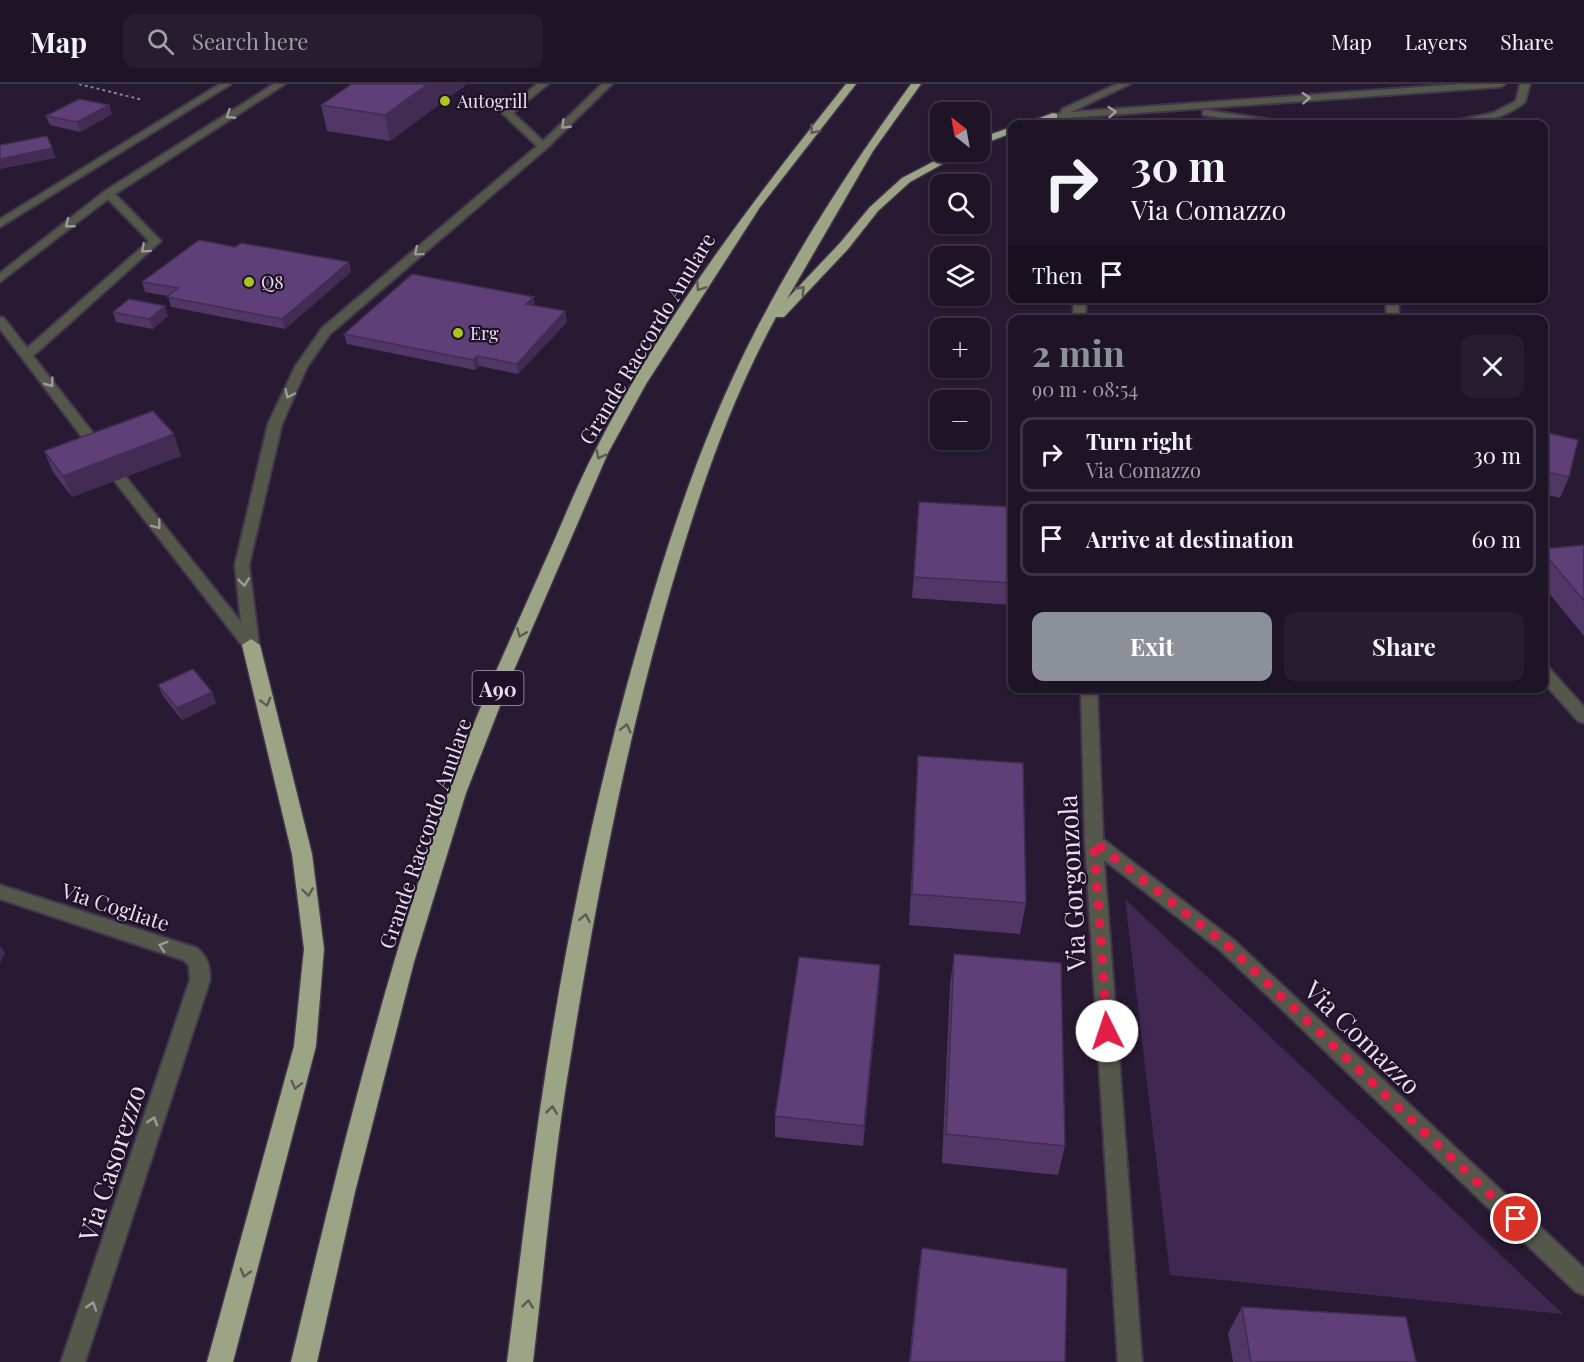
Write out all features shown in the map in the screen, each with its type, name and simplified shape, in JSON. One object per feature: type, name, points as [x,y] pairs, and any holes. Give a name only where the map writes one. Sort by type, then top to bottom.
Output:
[{"type":"highway","name":"Grande Raccordo Anulare","points":[[304,1362],[343,1192],[404,962],[457,793],[509,659],[601,453],[639,384],[680,317],[755,206],[850,84]]},
{"type":"highway","points":[[520,1362],[558,1063],[603,820],[640,668],[673,553],[717,431],[761,333],[822,224],[868,150],[916,84]]},
{"type":"highway","points":[[1041,120],[1053,116]]},
{"type":"highway","points":[[990,138],[1008,132]]},
{"type":"highway","points":[[761,333],[844,246],[874,209],[906,180],[939,162]]},
{"type":"highway","points":[[220,1362],[305,1046],[314,950],[302,854],[251,645]]},
{"type":"street","points":[[0,224],[226,84]]},
{"type":"street","points":[[0,279],[109,193],[280,84]]},
{"type":"street","points":[[543,84],[507,113],[543,146]]},
{"type":"street","points":[[251,645],[242,565],[275,424],[301,367],[326,331],[543,146],[607,84]]},
{"type":"street","points":[[1053,116],[1125,84]]},
{"type":"street","points":[[1053,116],[1500,84]]},
{"type":"street","points":[[1468,120],[1496,115],[1520,102],[1525,84]]},
{"type":"street","points":[[1178,108],[1254,120]]},
{"type":"street","points":[[28,354],[155,241],[109,193]]},
{"type":"street","points":[[0,321],[28,354],[103,454]]},
{"type":"street","points":[[120,479],[251,645]]},
{"type":"street","points":[[1548,677],[1584,717]]},
{"type":"street","name":"Via Gorgonzola","points":[[1089,693],[1094,842],[1130,1362]]},
{"type":"street","name":"Via Comazzo","points":[[1094,842],[1228,946],[1584,1284]]},
{"type":"street","name":"Via Cogliate","points":[[0,892],[190,954],[197,959],[200,966],[200,980]]},
{"type":"street","name":"Via Casorezzo","points":[[74,1362],[200,980]]},
{"type":"path","points":[[79,84],[184,110]]},
{"type":"shaded area","points":[[1125,899],[1563,1314],[1170,1275]]},
{"type":"building","points":[[352,84],[428,84],[385,115],[321,105]]},
{"type":"building","points":[[79,99],[109,105],[77,122],[46,116]]},
{"type":"building","points":[[47,136],[52,148],[0,159],[0,145]]},
{"type":"building","name":"Q8","points":[[199,240],[235,247],[241,243],[349,262],[282,319],[167,297],[178,288],[142,282]]},
{"type":"building","name":"Erg","points":[[412,274],[534,297],[526,304],[565,311],[517,364],[477,356],[473,360],[344,334]]},
{"type":"building","points":[[129,299],[165,306],[149,319],[113,312]]},
{"type":"building","points":[[153,411],[174,434],[63,476],[44,451]]},
{"type":"building","points":[[1548,433],[1578,440],[1569,477],[1548,472]]},
{"type":"building","points":[[919,502],[1008,507],[1008,583],[914,577]]},
{"type":"building","points":[[1584,545],[1584,601],[1548,558],[1548,549]]},
{"type":"building","points":[[193,669],[212,692],[177,708],[158,685]]},
{"type":"building","points":[[918,756],[1023,763],[1026,903],[912,894]]},
{"type":"building","points":[[954,954],[1061,963],[1065,1146],[946,1134]]},
{"type":"building","points":[[799,957],[880,965],[864,1126],[775,1116]]},
{"type":"building","points":[[922,1248],[1067,1269],[1065,1362],[910,1362]]},
{"type":"building","points":[[1242,1307],[1406,1317],[1416,1362],[1251,1362]]},
{"type":"place","name":"Autogrill","points":[[445,101]]},
{"type":"place","name":"Q8","points":[[249,282]]},
{"type":"place","name":"Erg","points":[[458,333]]},
{"type":"route","points":[[1107,1031],[1094,842],[1228,946],[1516,1219]]}]
